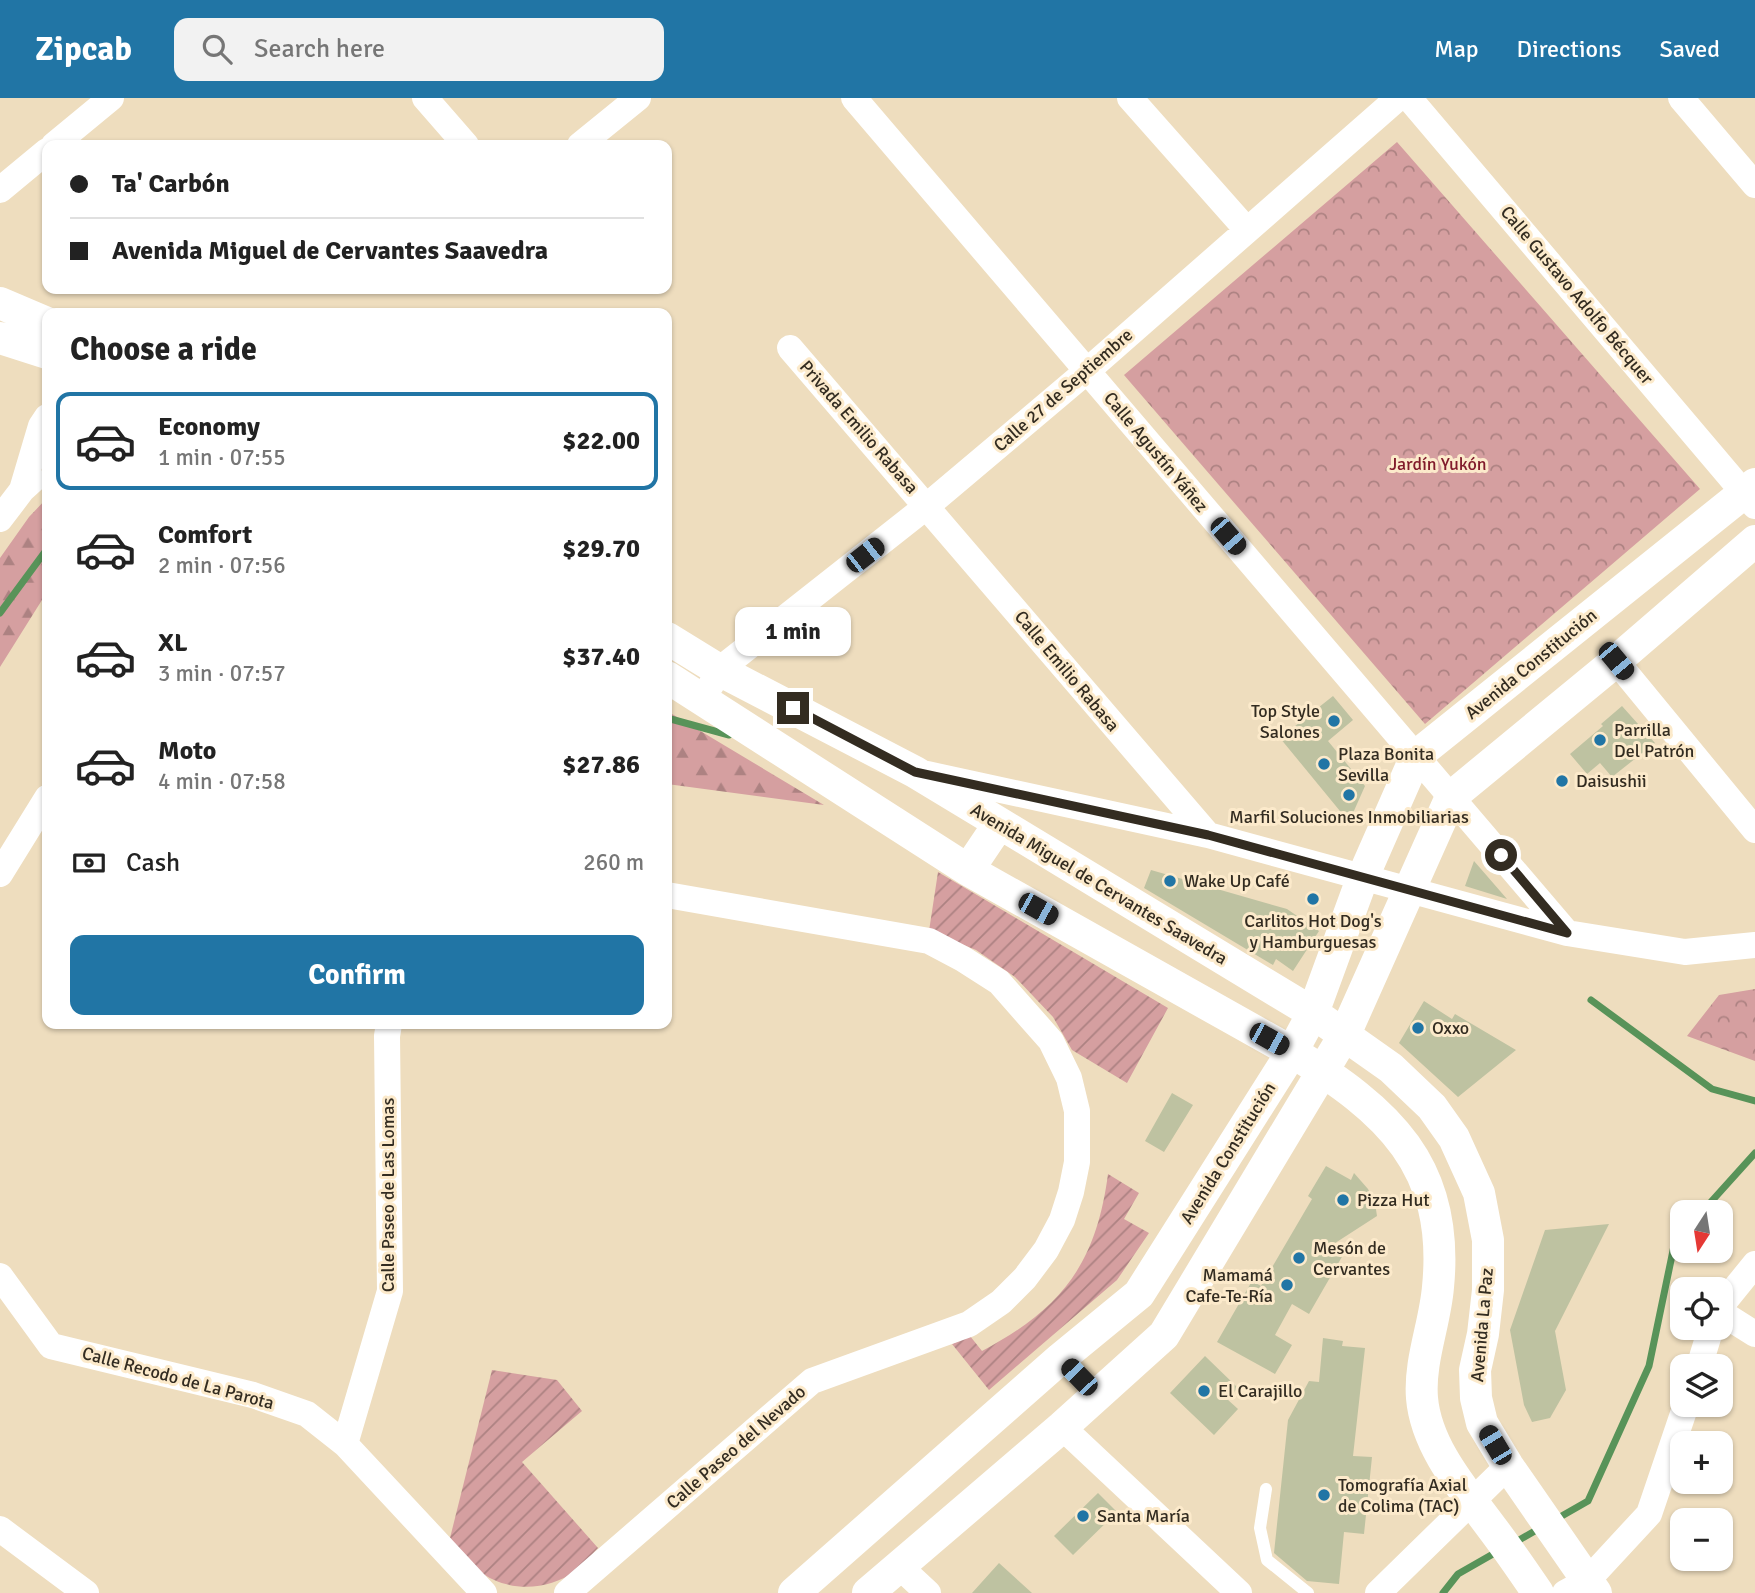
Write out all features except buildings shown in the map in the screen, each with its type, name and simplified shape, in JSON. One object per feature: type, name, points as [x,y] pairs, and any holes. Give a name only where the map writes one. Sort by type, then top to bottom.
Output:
[{"type":"street","points":[[60,140],[111,98]]},
{"type":"street","points":[[425,98],[462,140]]},
{"type":"street","points":[[586,140],[638,98]]},
{"type":"street","name":"Calle Agustín Yáñez","points":[[854,98],[1567,933]]},
{"type":"street","points":[[1130,98],[1247,230]]},
{"type":"street","name":"Calle 27 de Septiembre","points":[[719,670],[927,506],[1087,371],[1398,98]]},
{"type":"street","name":"Calle Gustavo Adolfo Bécquer","points":[[1409,98],[1752,494]]},
{"type":"street","points":[[1681,98],[1755,185]]},
{"type":"street","points":[[0,190],[42,155]]},
{"type":"street","points":[[0,303],[42,321]]},
{"type":"street","points":[[0,338],[42,351]]},
{"type":"street","name":"Privada Emilio Rabasa","points":[[790,348],[927,506]]},
{"type":"street","points":[[22,490],[42,424]]},
{"type":"street","points":[[0,519],[22,490],[42,472]]},
{"type":"street","name":"Avenida Constitución","points":[[794,1593],[1061,1358],[1139,1294],[1292,1052],[1313,1013],[1362,878],[1416,756],[1752,494]]},
{"type":"street","name":"Calle Emilio Rabasa","points":[[927,506],[1208,835]]},
{"type":"street","points":[[868,1593],[1062,1427],[1164,1335],[1345,1034],[1451,796],[1616,661],[1755,541]]},
{"type":"street","name":"Avenida Miguel de Cervantes Saavedra","points":[[672,641],[719,670],[915,772],[1345,1034]]},
{"type":"street","points":[[1616,661],[1755,830]]},
{"type":"street","points":[[703,700],[719,670]]},
{"type":"street","points":[[672,680],[968,870],[1292,1052],[1324,1071],[1373,1107],[1399,1135],[1421,1170],[1435,1207],[1441,1249],[1434,1324],[1424,1364],[1422,1398],[1429,1428],[1442,1456],[1530,1581]]},
{"type":"street","points":[[915,772],[1208,835],[1567,933],[1685,952],[1755,945]]},
{"type":"street","points":[[0,874],[42,806]]},
{"type":"street","points":[[968,870],[999,824]]},
{"type":"street","name":"Calle Paseo del Nevado","points":[[566,1593],[812,1381],[969,1325],[1002,1302],[1046,1250],[1062,1220],[1077,1162],[1077,1111],[1069,1078],[1051,1041],[999,982],[963,958],[929,942],[672,896]]},
{"type":"street","name":"Calle Paseo de Las Lomas","points":[[345,1444],[390,1291],[388,1029]]},
{"type":"street","name":"Avenida La Paz","points":[[1345,1034],[1391,1068],[1432,1107],[1454,1138],[1479,1193],[1488,1240],[1488,1290],[1483,1334],[1475,1370],[1476,1398],[1482,1423],[1508,1466],[1563,1543],[1583,1589]]},
{"type":"street","points":[[1733,1293],[1755,1264]]},
{"type":"street","name":"Calle Recodo de La Parota","points":[[0,1276],[51,1346],[253,1395],[307,1414],[345,1444],[484,1593]]},
{"type":"street","points":[[1733,1319],[1755,1335]]},
{"type":"street","points":[[1061,1358],[1097,1396]]},
{"type":"street","points":[[1583,1589],[1649,1514],[1682,1417]]},
{"type":"street","points":[[1062,1427],[1239,1593]]},
{"type":"street","points":[[1378,1593],[1508,1466]]},
{"type":"street","points":[[0,1530],[86,1593]]},
{"type":"street","points":[[899,1566],[928,1593]]},
{"type":"lane","points":[[1266,1489],[1260,1528],[1267,1560],[1308,1593]]},
{"type":"green space","name":"Jardín Yukón","points":[[1397,142],[1700,489],[1425,724],[1124,375]]},
{"type":"green space","points":[[42,503],[42,600],[0,667],[0,558]]},
{"type":"green space","points":[[672,714],[824,805],[672,785]]},
{"type":"green space","points":[[938,872],[1168,1008],[1127,1083],[1072,1050],[1053,1017],[1015,977],[976,950],[929,931]]},
{"type":"green space","points":[[1755,989],[1755,1061],[1687,1036],[1719,995]]},
{"type":"green space","points":[[1108,1174],[1139,1193],[1124,1219],[1149,1233],[1117,1280],[989,1390],[952,1344],[970,1336],[982,1351],[1010,1335],[1053,1301],[1084,1259],[1102,1206]]},
{"type":"green space","points":[[492,1370],[557,1380],[582,1411],[522,1462],[598,1548],[575,1571],[552,1583],[527,1587],[501,1583],[471,1564],[450,1538]]},
{"type":"waterway","points":[[0,613],[42,556]]},
{"type":"waterway","points":[[672,719],[729,735]]},
{"type":"waterway","points":[[1591,1000],[1712,1089],[1755,1101]]},
{"type":"waterway","points":[[1713,1200],[1755,1153]]},
{"type":"waterway","points":[[1553,1521],[1588,1501],[1649,1366],[1670,1264]]},
{"type":"waterway","points":[[1514,1543],[1540,1528]]},
{"type":"waterway","points":[[1443,1593],[1458,1574],[1500,1550]]},
{"type":"place","name":"Top Style Salones","points":[[1334,721]]},
{"type":"place","name":"Parrilla Del Patrón","points":[[1600,740]]},
{"type":"place","name":"Plaza Bonita Sevilla","points":[[1324,764]]},
{"type":"place","name":"Daisushii","points":[[1562,781]]},
{"type":"place","name":"Marfil Soluciones Inmobiliarias","points":[[1349,795]]},
{"type":"place","name":"Wake Up Café","points":[[1170,881]]},
{"type":"place","name":"Carlitos Hot Dog's y Hamburguesas","points":[[1313,899]]},
{"type":"place","name":"Oxxo","points":[[1418,1028]]},
{"type":"place","name":"Pizza Hut","points":[[1343,1200]]},
{"type":"place","name":"Mesón de Cervantes","points":[[1299,1258]]},
{"type":"place","name":"Mamamá Cafe-Te-Ría","points":[[1287,1285]]},
{"type":"place","name":"El Carajillo","points":[[1204,1391]]},
{"type":"place","name":"Tomografía Axial de Colima (TAC)","points":[[1324,1495]]},
{"type":"place","name":"Santa María","points":[[1083,1516]]},
{"type":"route","points":[[793,708],[915,772],[1208,835],[1567,933],[1501,855]]}]
